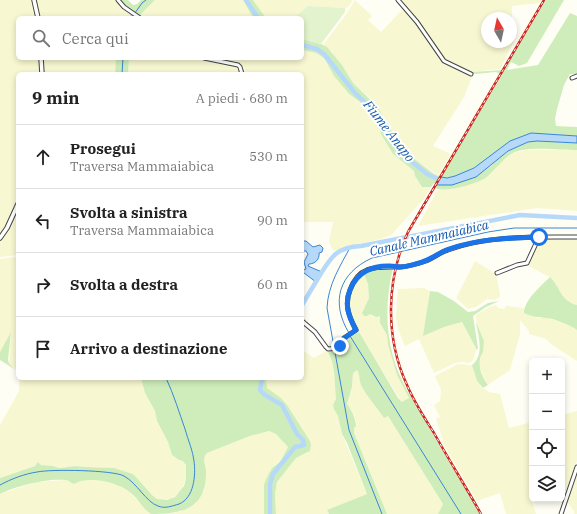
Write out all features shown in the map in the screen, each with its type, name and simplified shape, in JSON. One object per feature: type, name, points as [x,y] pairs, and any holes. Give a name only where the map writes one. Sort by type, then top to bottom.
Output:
[{"type":"street","points":[[34,0],[38,16]]},
{"type":"street","points":[[118,0],[124,7],[136,16]]},
{"type":"street","points":[[398,0],[417,22],[444,61],[471,74]]},
{"type":"street","points":[[41,60],[42,72]]},
{"type":"street","points":[[214,60],[238,65],[241,72]]},
{"type":"street","points":[[572,78],[577,76]]},
{"type":"street","points":[[0,238],[7,228],[16,208]]},
{"type":"street","points":[[497,273],[517,264],[526,263],[539,237]]},
{"type":"street","points":[[304,323],[315,332],[328,349],[336,348],[340,346],[345,337],[356,330],[349,318],[348,296],[353,282],[366,270],[382,266],[402,267],[427,260],[452,248],[487,240],[504,238],[577,237]]},
{"type":"street","points":[[561,514],[577,467]]},
{"type":"green space","points":[[0,0],[33,0],[36,16],[16,16],[16,60],[40,60],[40,72],[16,72],[16,202],[9,221],[0,234]]},
{"type":"green space","points":[[36,0],[116,0],[121,8],[130,15],[129,16],[40,16]]},
{"type":"green space","points":[[120,0],[128,0],[133,5],[137,4],[141,0],[155,0],[139,16],[130,16],[133,12],[124,6]]},
{"type":"green space","points":[[155,0],[243,0],[252,16],[139,16]]},
{"type":"green space","points":[[243,0],[253,0],[265,16],[252,16]]},
{"type":"green space","points":[[253,0],[353,0],[348,7],[345,8],[308,6],[296,16],[265,16]]},
{"type":"green space","points":[[355,0],[372,16],[368,20],[381,32],[404,8],[442,61],[442,64],[472,77],[464,97],[433,146],[451,154],[438,176],[407,153],[370,98],[353,83],[332,52],[323,45]]},
{"type":"green space","points":[[400,0],[541,0],[539,3],[512,6],[512,12],[481,12],[481,48],[511,48],[500,69],[471,72],[445,60],[416,19]]},
{"type":"green space","points":[[546,0],[564,0],[527,63],[519,66],[511,62],[507,70],[538,65],[570,13],[577,16],[577,75],[570,74],[564,85],[555,119],[556,126],[577,127],[577,136],[531,133],[510,141],[480,165],[447,178],[437,185],[452,185],[491,166],[500,156],[528,142],[577,143],[577,150],[521,150],[507,157],[484,179],[470,185],[454,189],[440,189],[435,188],[436,185],[434,183],[431,187],[422,187],[415,176],[414,171],[393,154],[382,136],[376,121],[360,102],[349,94],[334,76],[324,58],[316,53],[304,50],[304,40],[327,47],[342,65],[353,83],[377,106],[397,140],[407,153],[434,174],[441,177],[502,75],[496,72],[475,74],[465,71],[445,60],[471,72],[504,70]]},
{"type":"green space","points":[[308,6],[345,8],[345,12],[321,44],[304,40],[304,16],[296,16]]},
{"type":"green space","points":[[304,50],[316,53],[324,58],[334,76],[349,94],[360,102],[376,121],[382,136],[393,154],[414,171],[415,176],[422,187],[431,187],[423,200],[391,235],[336,251],[332,249],[329,241],[333,222],[304,222],[304,72],[243,72],[243,69],[245,68],[238,64],[218,60],[304,60]]},
{"type":"green space","points":[[43,60],[116,60],[115,72],[44,72]]},
{"type":"green space","points":[[116,60],[129,60],[128,72],[115,72]]},
{"type":"green space","points":[[129,60],[208,60],[236,66],[239,68],[240,72],[128,72]]},
{"type":"green space","points":[[527,150],[577,150],[577,211],[537,208],[418,226],[438,189],[456,188],[487,177],[505,158],[516,152]]},
{"type":"green space","points":[[16,212],[16,255],[0,257],[0,239],[10,226]]},
{"type":"green space","points":[[540,239],[577,239],[577,305],[564,299],[551,278],[527,265]]},
{"type":"green space","points":[[16,257],[16,370],[9,363],[11,333],[0,352],[0,259]]},
{"type":"green space","points":[[475,261],[496,274],[500,297],[494,300],[487,299],[476,307],[468,309],[456,298]]},
{"type":"green space","points":[[377,268],[393,268],[387,312],[390,345],[393,356],[402,381],[410,396],[480,514],[438,514],[443,504],[388,416],[384,418],[366,394],[361,385],[357,370],[353,373],[352,387],[347,404],[355,420],[356,426],[354,428],[354,433],[387,514],[329,514],[327,510],[367,494],[342,434],[338,416],[334,409],[333,405],[336,399],[334,373],[332,361],[328,352],[340,349],[345,340],[359,332],[398,398],[402,402],[409,398],[397,375],[388,345],[387,335],[380,323],[380,316],[376,317],[370,314],[364,316],[362,313],[369,298],[368,284],[364,274]]},
{"type":"green space","points":[[364,274],[368,284],[369,298],[362,313],[370,314],[374,317],[380,316],[380,323],[387,335],[388,345],[397,375],[409,398],[402,403],[362,338],[351,317],[349,306],[350,293],[354,283]]},
{"type":"green space","points":[[550,277],[564,297],[571,303],[577,305],[577,330],[558,321],[524,313],[530,298]]},
{"type":"green space","points":[[424,288],[430,291],[424,335],[462,322],[477,349],[471,362],[455,363],[434,373],[419,339],[405,346],[398,329],[396,317],[398,289]]},
{"type":"green space","points":[[430,291],[438,292],[454,301],[468,312],[475,311],[488,303],[499,301],[486,307],[473,316],[478,348],[477,350],[462,322],[444,327],[423,336]]},
{"type":"green space","points":[[496,305],[498,308],[504,309],[506,306],[524,308],[524,313],[538,318],[547,318],[561,322],[577,330],[577,361],[552,345],[546,339],[529,334],[529,331],[520,320],[520,334],[510,370],[488,385],[479,365],[484,341],[477,326],[476,317],[477,314]]},
{"type":"green space","points":[[476,322],[484,341],[483,352],[480,360],[480,369],[488,385],[483,388],[477,381],[472,365],[476,361],[480,350]]},
{"type":"green space","points":[[11,332],[8,360],[14,369],[0,360],[0,352]]},
{"type":"green space","points":[[304,351],[314,358],[326,351],[328,352],[332,361],[341,432],[367,494],[327,510],[329,514],[276,514],[275,494],[277,482],[296,458],[308,453],[310,441],[284,401],[267,388],[266,380],[304,380]]},
{"type":"green space","points":[[458,364],[472,365],[477,381],[481,387],[489,392],[500,394],[509,428],[529,423],[529,502],[533,502],[536,514],[506,514],[500,493],[477,501],[442,442],[443,440],[436,419],[440,417],[434,405],[440,401],[441,390],[435,376]]},
{"type":"green space","points":[[357,369],[359,372],[361,385],[384,417],[388,416],[443,504],[438,514],[387,514],[354,433],[356,421],[347,404],[352,387],[353,373]]},
{"type":"green space","points":[[20,380],[142,380],[145,393],[155,411],[157,421],[168,442],[172,455],[186,464],[186,479],[181,491],[171,499],[157,499],[133,474],[114,468],[75,466],[59,468],[41,465],[38,462],[35,466],[0,478],[0,425],[19,391]]},
{"type":"green space","points":[[142,380],[266,380],[267,388],[281,398],[287,405],[310,441],[311,445],[310,451],[296,458],[277,482],[275,494],[276,514],[264,514],[264,484],[272,468],[280,462],[288,447],[276,434],[269,431],[250,436],[207,453],[204,459],[206,470],[205,483],[202,493],[191,507],[173,513],[151,514],[132,494],[122,487],[111,483],[94,480],[84,480],[74,484],[66,480],[41,481],[0,494],[0,478],[35,466],[38,462],[41,465],[59,468],[75,466],[114,468],[133,474],[157,499],[167,500],[175,497],[184,486],[186,479],[186,465],[183,461],[172,455],[168,442],[157,421],[155,411],[145,393]]},
{"type":"green space","points":[[577,411],[577,460],[575,469],[572,469],[574,472],[565,500],[565,414]]},
{"type":"green space","points":[[269,431],[276,434],[288,447],[280,462],[272,468],[264,484],[264,514],[160,514],[180,512],[196,503],[204,490],[206,471],[204,458],[207,453],[250,436]]},
{"type":"green space","points":[[577,472],[577,514],[574,514],[574,511],[567,502]]},
{"type":"green space","points":[[66,480],[73,484],[81,480],[101,480],[115,483],[130,493],[151,514],[0,514],[0,494],[36,482]]},
{"type":"water","points":[[531,133],[577,136],[577,143],[528,142],[508,151],[476,177],[452,185],[436,185],[441,177],[447,178],[455,176],[474,168],[510,141]]},
{"type":"water","points":[[304,241],[313,247],[320,245],[323,248],[322,252],[319,253],[317,261],[309,264],[308,266],[322,272],[316,282],[304,273],[304,270],[306,269],[304,262],[308,254],[304,251]]},
{"type":"waterway","points":[[135,13],[146,0]]},
{"type":"waterway","name":"Fiume Anapo","points":[[246,0],[257,16]]},
{"type":"waterway","name":"Fiume Anapo","points":[[304,46],[317,49],[324,54],[355,93],[373,110],[406,157],[427,174],[445,181]]},
{"type":"waterway","points":[[122,72],[123,60]]},
{"type":"waterway","points":[[304,302],[331,258],[346,248],[520,215],[577,218]]},
{"type":"waterway","name":"Canale Mammaiabica","points":[[349,333],[343,321],[340,310],[339,300],[341,290],[345,280],[352,272],[361,264],[372,258],[488,232],[514,228],[577,228]]},
{"type":"waterway","points":[[351,246],[332,284],[327,308],[349,430],[382,514]]},
{"type":"waterway","name":"Canale Mammaiabica","points":[[350,336],[461,514]]},
{"type":"waterway","points":[[0,485],[27,474],[44,471],[108,472],[118,474],[129,479],[149,501],[158,506],[168,507],[184,501],[188,497],[193,486],[195,467],[190,445],[167,380]]},
{"type":"waterway","points":[[262,380],[260,390],[265,395],[282,405],[297,434],[303,440],[304,445],[295,447],[273,474],[270,484],[270,514]]},
{"type":"railway","points":[[481,514],[419,409],[407,385],[395,348],[392,328],[392,289],[395,269],[408,232],[544,0]]},
{"type":"route","points":[[340,346],[345,337],[356,330],[349,318],[347,301],[353,282],[362,272],[371,268],[382,266],[402,267],[427,260],[447,250],[487,240],[539,237]]}]
